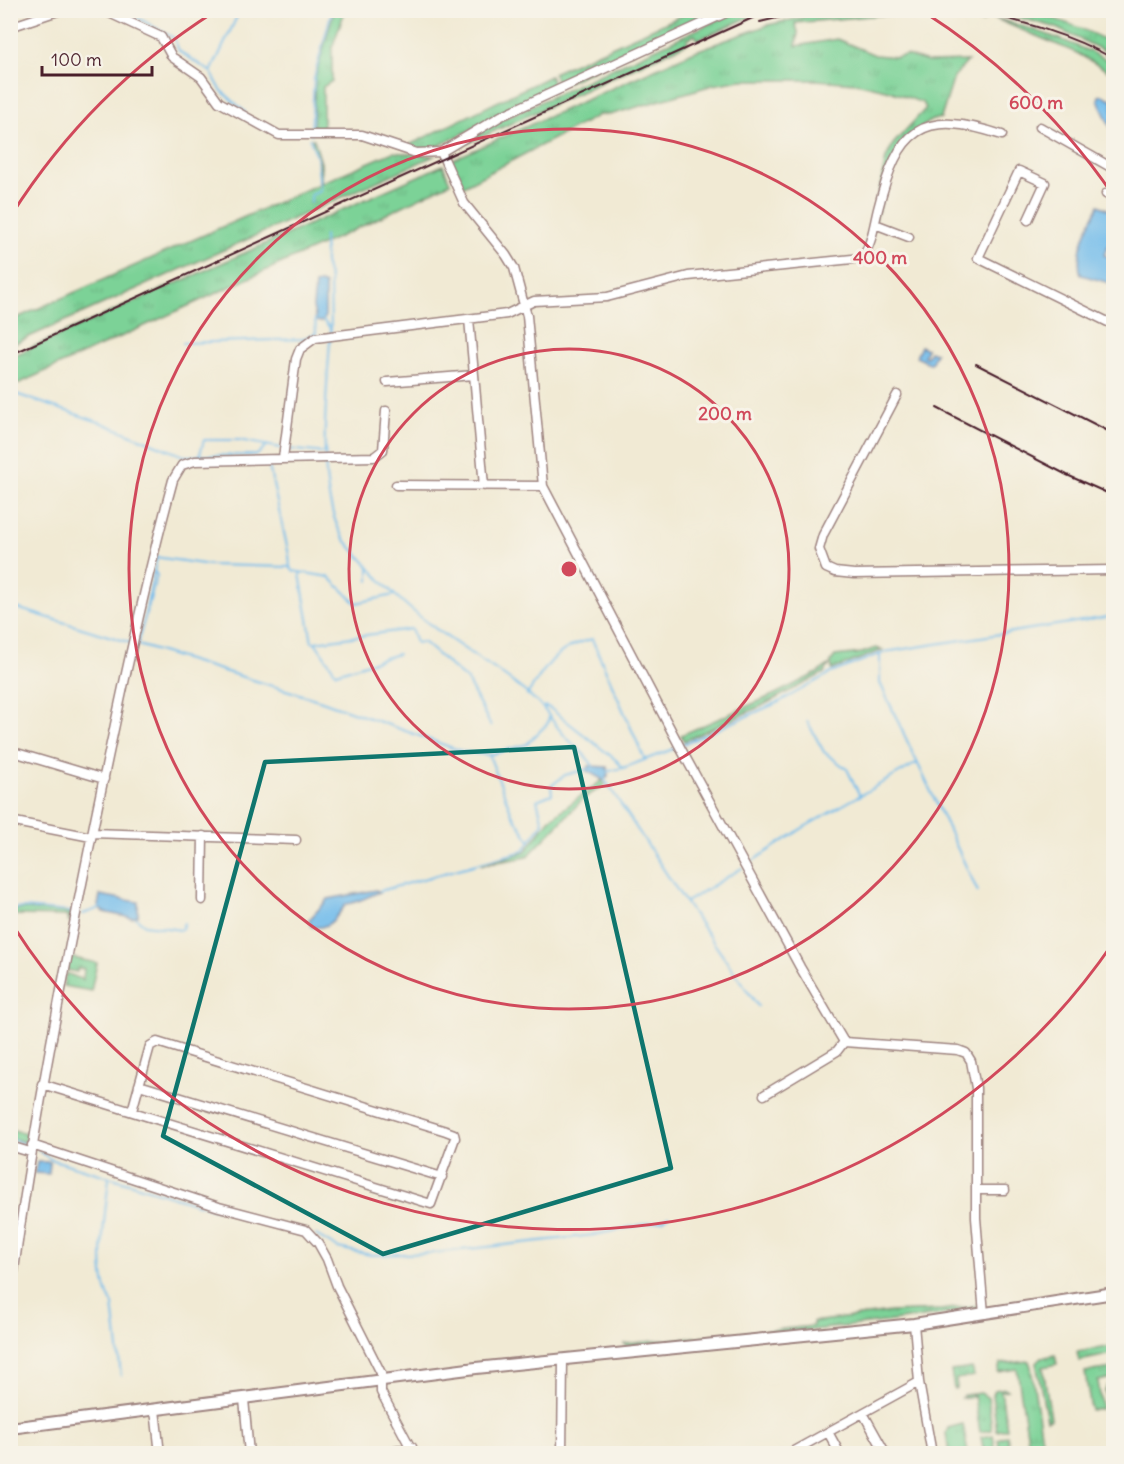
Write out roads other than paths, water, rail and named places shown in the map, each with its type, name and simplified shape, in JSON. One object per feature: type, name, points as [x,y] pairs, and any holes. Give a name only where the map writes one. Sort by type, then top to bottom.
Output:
[{"type":"main road","points":[[10,1428],[563,1359],[914,1324],[1113,1293]]},
{"type":"street","points":[[10,27],[61,10]]},
{"type":"street","points":[[103,10],[161,37],[172,57],[201,77],[219,102],[279,135],[362,135],[416,153],[441,152],[501,117],[732,10]]},
{"type":"street","points":[[283,458],[296,359],[305,344],[330,336],[507,314],[534,301],[607,297],[688,276],[812,261],[856,259],[866,253],[894,158],[908,140],[927,125],[938,122],[966,125],[1002,135]]},
{"type":"street","points":[[1040,127],[1113,169]]},
{"type":"street","points":[[441,152],[464,202],[514,268],[527,316],[543,486],[680,746],[800,967],[844,1042]]},
{"type":"street","points":[[1028,219],[1045,183],[1019,171],[978,258],[1113,325]]},
{"type":"street","points":[[875,224],[909,237]]},
{"type":"street","points":[[469,319],[484,486]]},
{"type":"street","points":[[387,382],[474,375]]},
{"type":"street","points":[[897,395],[823,535],[819,549],[826,568],[835,572],[854,574],[1113,570]]},
{"type":"street","points":[[10,1300],[42,1084],[140,611],[173,480],[182,465],[195,461],[369,458],[380,455],[383,450],[387,411]]},
{"type":"street","points":[[396,485],[543,486]]},
{"type":"street","points":[[10,751],[104,780]]},
{"type":"street","points":[[10,821],[92,835],[296,840]]},
{"type":"street","points":[[202,900],[203,836]]},
{"type":"street","points":[[42,1084],[432,1204],[454,1134],[153,1042],[132,1111]]},
{"type":"street","points":[[764,1095],[837,1051],[844,1042]]},
{"type":"street","points":[[844,1042],[950,1049],[966,1053],[973,1067],[976,1088],[976,1190],[984,1314]]},
{"type":"street","points":[[139,1085],[442,1177]]},
{"type":"street","points":[[10,1146],[31,1148],[219,1207],[306,1230],[318,1243],[327,1259],[337,1286],[381,1373],[381,1392],[413,1450],[375,1454]]},
{"type":"street","points":[[976,1190],[1005,1190]]},
{"type":"street","points":[[914,1324],[919,1382],[932,1454]]},
{"type":"street","points":[[562,1454],[563,1359]]},
{"type":"street","points":[[788,1454],[919,1382]]},
{"type":"street","points":[[244,1399],[249,1454]]},
{"type":"street","points":[[155,1410],[160,1454]]},
{"type":"street","points":[[863,1413],[886,1454]]},
{"type":"street","points":[[828,1432],[840,1454]]},
{"type":"water","points":[[1102,95],[1113,100],[1113,133],[1098,100]]},
{"type":"water","points":[[1099,205],[1113,212],[1113,245],[1108,245],[1104,255],[1113,259],[1113,284],[1081,275],[1079,266],[1081,248]]},
{"type":"water","points":[[315,284],[325,285],[325,318],[321,322],[316,321],[313,307]]},
{"type":"water","points":[[921,346],[927,349],[924,356],[927,357],[930,351],[936,353],[931,364],[916,357]]},
{"type":"water","points":[[589,766],[607,767],[608,777],[603,780],[587,771]]},
{"type":"water","points":[[376,890],[380,892],[346,904],[327,925],[311,926],[309,920],[328,899]]},
{"type":"water","points":[[100,895],[138,902],[138,916],[132,918],[103,912],[98,906]]},
{"type":"water","points":[[37,1162],[50,1162],[49,1174],[35,1173]]},
{"type":"waterway","points":[[116,10],[135,16],[174,38],[179,51],[211,72],[221,90],[245,112]]},
{"type":"waterway","points":[[211,72],[240,10]]},
{"type":"waterway","points":[[311,134],[314,78],[332,10]]},
{"type":"waterway","points":[[310,139],[317,157],[320,188],[320,191],[311,195],[311,202]]},
{"type":"waterway","points":[[324,236],[325,263],[330,280],[331,334]]},
{"type":"waterway","points":[[183,343],[303,339],[316,333],[315,319]]},
{"type":"waterway","points":[[323,320],[331,329]]},
{"type":"waterway","points":[[330,340],[325,430],[326,476],[329,498],[341,534],[383,583],[412,610],[538,702],[593,766]]},
{"type":"waterway","points":[[10,392],[102,423],[184,456],[257,455],[267,445]]},
{"type":"waterway","points":[[199,457],[204,440],[239,440],[281,448]]},
{"type":"waterway","points":[[287,449],[326,453]]},
{"type":"waterway","points":[[268,462],[290,567],[293,571],[329,577],[356,603],[394,595]]},
{"type":"waterway","points":[[155,557],[210,565],[289,567]]},
{"type":"waterway","points":[[137,645],[157,575],[154,571],[157,558]]},
{"type":"waterway","points":[[369,566],[369,581]]},
{"type":"waterway","points":[[145,615],[154,571]]},
{"type":"waterway","points":[[300,574],[312,642],[315,642],[336,673],[398,654]]},
{"type":"waterway","points":[[10,606],[322,701],[464,752],[489,755],[512,814],[530,841]]},
{"type":"waterway","points":[[681,745],[779,702],[831,673],[885,652],[1114,616]]},
{"type":"waterway","points":[[315,642],[411,629],[416,643],[423,642],[467,680],[491,726]]},
{"type":"waterway","points":[[527,695],[553,659],[569,647],[592,639],[645,760]]},
{"type":"waterway","points":[[880,654],[880,683],[978,892]]},
{"type":"waterway","points":[[544,710],[545,706],[551,709],[623,768]]},
{"type":"waterway","points":[[490,755],[527,744],[548,723],[549,716]]},
{"type":"waterway","points":[[807,721],[824,752],[847,769],[860,796]]},
{"type":"waterway","points":[[605,772],[623,768],[676,748]]},
{"type":"waterway","points":[[748,864],[806,826],[917,763]]},
{"type":"waterway","points":[[380,891],[523,851],[543,823],[537,800],[552,794],[551,786],[565,775],[588,769]]},
{"type":"waterway","points":[[603,777],[683,899],[758,1006]]},
{"type":"waterway","points":[[686,902],[742,868]]},
{"type":"waterway","points":[[83,914],[100,908]]},
{"type":"waterway","points":[[10,909],[72,912]]},
{"type":"waterway","points":[[136,918],[145,925],[181,930],[184,923]]},
{"type":"waterway","points":[[10,1139],[24,1144]]},
{"type":"waterway","points":[[38,1150],[50,1159],[217,1210]]},
{"type":"waterway","points":[[109,1178],[102,1261],[107,1292],[113,1304],[121,1376]]},
{"type":"waterway","points":[[316,1235],[338,1248],[371,1255],[434,1253],[594,1235],[664,1220],[668,1216]]},
{"type":"railway","points":[[10,355],[770,10]]},
{"type":"railway","points":[[760,22],[810,10]]},
{"type":"railway","points":[[974,10],[1063,36],[1114,59]]},
{"type":"railway","points":[[1107,353],[1114,356]]},
{"type":"railway","points":[[976,364],[1114,434]]},
{"type":"railway","points":[[937,408],[1067,475],[1114,496]]}]
